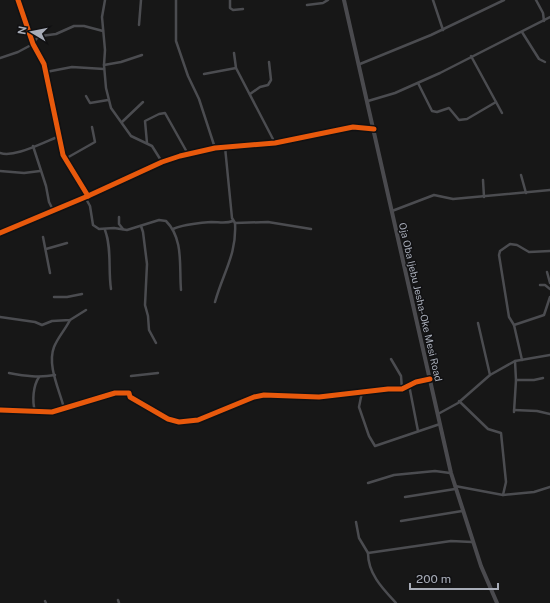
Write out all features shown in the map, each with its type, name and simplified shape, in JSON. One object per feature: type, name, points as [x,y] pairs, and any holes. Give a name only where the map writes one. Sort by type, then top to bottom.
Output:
[{"type":"main road","name":"Oja Oba Ijebu Jesha-Oke Mesi Road","points":[[344,0],[360,64],[451,473],[472,542],[497,603]]},
{"type":"street","points":[[18,0],[33,44],[44,64],[46,79],[65,159],[87,196],[93,225],[96,228],[105,230],[114,228],[123,229],[162,220],[166,221],[173,229],[180,246],[181,290]]},
{"type":"street","points":[[104,0],[102,17],[104,67],[108,100],[111,108],[134,138],[152,146],[162,162]]},
{"type":"street","points":[[139,25],[140,0]]},
{"type":"street","points":[[176,0],[176,41],[188,76],[199,99],[215,148]]},
{"type":"street","points":[[230,0],[230,8],[233,10],[242,9]]},
{"type":"street","points":[[308,5],[323,3],[328,0]]},
{"type":"street","points":[[433,0],[443,30]]},
{"type":"street","points":[[360,64],[398,50],[504,0]]},
{"type":"street","points":[[536,0],[543,13],[544,21]]},
{"type":"street","points":[[368,101],[395,93],[418,83],[550,17]]},
{"type":"street","points":[[0,58],[18,52],[33,44],[36,39],[41,36],[56,34],[76,26],[103,31]]},
{"type":"street","points":[[522,32],[539,59],[545,62]]},
{"type":"street","points":[[234,52],[236,68],[275,142]]},
{"type":"street","points":[[46,72],[72,67],[104,67],[142,55]]},
{"type":"street","points":[[471,56],[502,113]]},
{"type":"street","points":[[250,94],[260,87],[268,85],[271,80],[269,62]]},
{"type":"street","points":[[204,74],[236,68]]},
{"type":"street","points":[[418,83],[432,111],[437,112],[449,108],[460,120],[467,119],[496,102]]},
{"type":"street","points":[[86,96],[90,103],[108,100]]},
{"type":"street","points":[[51,97],[58,117],[59,137]]},
{"type":"street","points":[[122,122],[142,102]]},
{"type":"street","points":[[147,143],[145,121],[159,114],[165,113],[188,154]]},
{"type":"street","points":[[65,159],[95,142],[92,127]]},
{"type":"street","points":[[0,233],[162,162],[188,154],[215,148],[275,142],[353,127],[374,129]]},
{"type":"street","points":[[0,153],[13,154],[59,137]]},
{"type":"street","points":[[33,146],[49,202],[53,210]]},
{"type":"street","points":[[215,302],[233,254],[236,238],[225,147]]},
{"type":"street","points":[[0,171],[24,173],[40,171]]},
{"type":"street","points":[[521,175],[526,193]]},
{"type":"street","points":[[483,180],[484,197]]},
{"type":"street","points":[[392,211],[434,195],[453,199],[550,190]]},
{"type":"street","points":[[119,217],[119,224],[123,229]]},
{"type":"street","points":[[173,229],[180,226],[211,222],[268,222],[311,229]]},
{"type":"street","points":[[114,228],[119,224]]},
{"type":"street","points":[[141,226],[147,264],[145,305],[148,316],[149,330],[156,343]]},
{"type":"street","points":[[105,230],[107,236],[111,289]]},
{"type":"street","points":[[43,237],[50,273]]},
{"type":"street","points":[[46,249],[67,243]]},
{"type":"street","points":[[522,360],[514,326],[509,317],[499,262],[500,251],[510,244],[514,244],[529,252],[550,251]]},
{"type":"street","points":[[547,272],[550,283]]},
{"type":"street","points":[[540,285],[545,285],[550,289]]},
{"type":"street","points":[[54,297],[67,297],[82,294]]},
{"type":"street","points":[[514,326],[544,315],[550,297]]},
{"type":"street","points":[[64,408],[55,375],[52,351],[61,332],[70,320],[86,310]]},
{"type":"street","points":[[0,317],[35,322],[42,325],[52,321],[70,320]]},
{"type":"street","points":[[478,323],[490,375]]},
{"type":"street","points":[[438,415],[460,401],[490,375],[515,361],[550,355]]},
{"type":"street","points":[[390,359],[401,376],[402,389]]},
{"type":"street","points":[[515,361],[516,380],[514,411],[537,411],[550,414]]},
{"type":"street","points":[[10,372],[39,377],[55,375]]},
{"type":"street","points":[[131,376],[158,373]]},
{"type":"street","points":[[35,411],[33,403],[35,384],[39,377]]},
{"type":"street","points":[[516,380],[534,380],[543,378]]},
{"type":"street","points":[[0,410],[52,412],[86,403],[115,393],[129,393],[130,397],[137,402],[168,420],[179,422],[198,420],[254,397],[264,395],[319,398],[362,392],[402,389],[409,385],[430,379]]},
{"type":"street","points":[[409,385],[418,431]]},
{"type":"street","points":[[362,392],[359,407],[368,436],[374,445],[377,446],[440,424]]},
{"type":"street","points":[[460,401],[488,429],[501,433],[506,482],[504,495]]},
{"type":"street","points":[[368,483],[394,475],[435,471],[451,473]]},
{"type":"street","points":[[405,497],[455,487],[504,495],[534,492],[550,487]]},
{"type":"street","points":[[401,521],[462,511]]},
{"type":"street","points":[[356,522],[359,538],[368,553],[371,567],[380,586],[396,603]]},
{"type":"street","points":[[368,553],[451,541],[472,542]]},
{"type":"cycle path","points":[[18,0],[33,44],[44,64],[63,155],[88,196]]},
{"type":"cycle path","points":[[0,233],[88,196],[162,162],[180,156],[215,148],[275,143],[353,127],[374,129]]},
{"type":"cycle path","points":[[0,410],[52,412],[115,393],[129,393],[130,397],[168,419],[179,422],[198,420],[254,397],[264,395],[319,397],[388,389],[402,389],[416,382],[430,379]]}]
